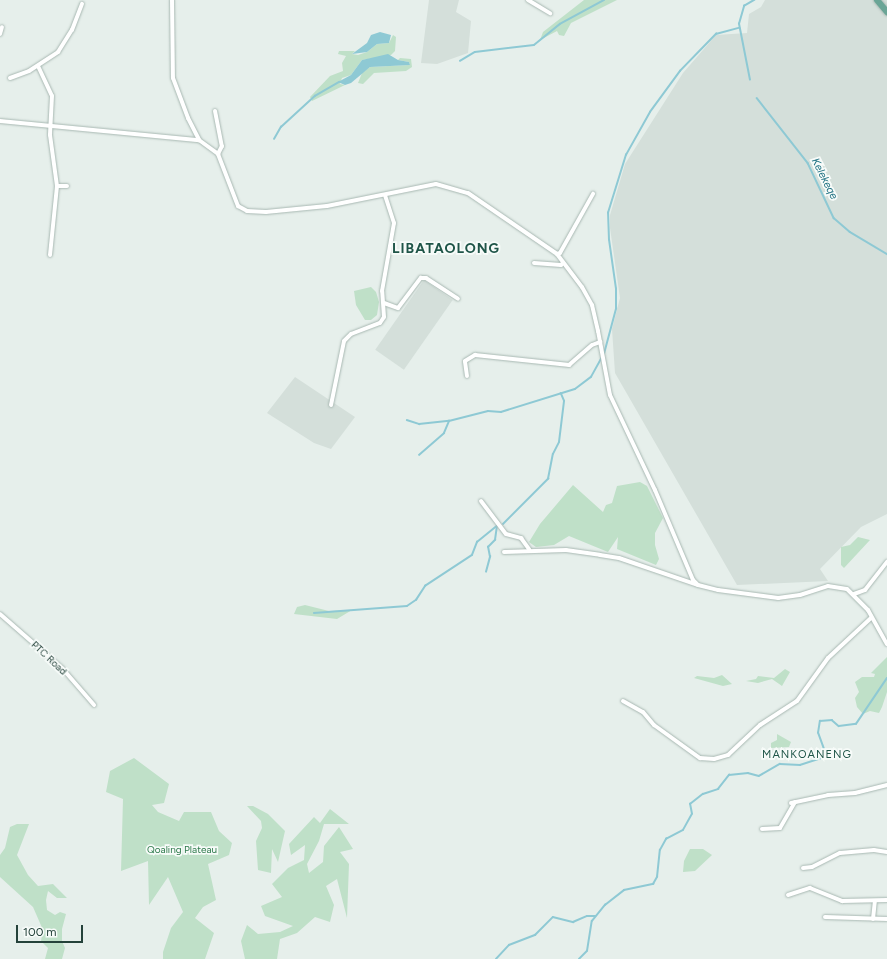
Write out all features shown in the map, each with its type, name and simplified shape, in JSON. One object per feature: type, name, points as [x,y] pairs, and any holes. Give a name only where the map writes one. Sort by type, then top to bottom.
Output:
[{"type":"main road","points":[[877,0],[887,12]]},
{"type":"street","points":[[172,0],[171,47],[174,82],[199,140],[218,154],[238,206],[247,211],[266,212],[327,206],[436,184],[468,193],[557,254],[592,306],[610,395],[655,490],[693,580],[698,585]]},
{"type":"street","points":[[528,0],[550,12]]},
{"type":"street","points":[[10,78],[38,66],[60,50],[72,30],[82,4]]},
{"type":"street","points":[[0,34],[2,27]]},
{"type":"street","points":[[38,66],[52,96],[50,135],[57,186],[50,255]]},
{"type":"street","points":[[215,111],[222,146],[218,154]]},
{"type":"street","points":[[0,121],[199,140]]},
{"type":"street","points":[[57,186],[67,186]]},
{"type":"street","points":[[557,254],[560,253],[593,194]]},
{"type":"street","points":[[331,405],[344,341],[351,334],[380,323],[384,317],[382,291],[394,223],[385,195]]},
{"type":"street","points":[[534,263],[561,265],[563,263]]},
{"type":"street","points":[[384,303],[398,308],[421,278],[426,278],[458,299]]},
{"type":"street","points":[[467,376],[465,361],[475,355],[569,365],[592,346],[600,342]]},
{"type":"street","points":[[481,501],[506,534],[521,538],[529,549]]},
{"type":"street","points":[[504,552],[529,549],[566,550],[620,558],[698,585],[718,590],[778,598],[800,595],[828,586],[838,586],[854,594],[887,644]]},
{"type":"street","points":[[854,594],[865,590],[887,562]]},
{"type":"street","name":"PTC Road","points":[[0,614],[62,668],[94,705]]},
{"type":"street","points":[[622,701],[643,712],[654,725],[700,758],[714,759],[728,755],[760,725],[797,701],[828,658],[871,618]]},
{"type":"street","points":[[762,829],[780,828],[793,803],[828,795],[855,793],[887,785]]},
{"type":"street","points":[[803,868],[812,867],[840,854],[874,850],[887,852]]},
{"type":"street","points":[[788,895],[810,888],[842,901],[887,900]]},
{"type":"street","points":[[873,919],[875,901]]},
{"type":"street","points":[[825,917],[887,919]]},
{"type":"shaded area","points":[[429,0],[459,0],[456,12],[471,21],[468,53],[437,64],[421,63]]},
{"type":"shaded area","points":[[765,0],[887,0],[887,514],[861,527],[820,569],[828,581],[737,585],[615,373],[612,329],[620,298],[610,228],[610,215],[625,164],[683,73],[716,35],[747,33],[749,14],[761,7]]},
{"type":"shaded area","points":[[424,280],[453,300],[404,370],[375,350]]},
{"type":"shaded area","points":[[295,377],[355,417],[331,449],[314,443],[267,413]]},
{"type":"green space","points":[[584,0],[617,0],[571,23],[564,36],[559,35],[557,31],[540,40],[543,32]]},
{"type":"green space","points":[[393,35],[396,37],[395,51],[391,55],[362,60],[351,75],[342,78],[340,84],[345,85],[312,101],[310,97],[330,76],[343,71],[342,63],[346,56],[338,54],[339,51],[355,51],[352,54],[358,55],[367,52],[377,44],[389,43]]},
{"type":"green space","points":[[400,58],[411,59],[412,67],[406,71],[374,73],[363,84],[358,83],[362,73],[370,67],[410,65],[409,62],[398,60]]},
{"type":"green space","points":[[371,287],[376,292],[379,302],[377,315],[371,320],[365,320],[356,305],[354,291]]},
{"type":"green space","points":[[640,482],[647,486],[663,518],[655,533],[655,545],[659,559],[656,565],[617,549],[618,537],[608,552],[569,536],[554,545],[536,547],[529,542],[540,524],[573,485],[603,512],[606,505],[612,503],[617,486]]},
{"type":"green space","points":[[858,537],[870,540],[844,568],[841,565],[841,547],[850,545]]},
{"type":"green space","points":[[305,605],[329,611],[352,610],[337,619],[294,614],[297,607]]},
{"type":"green space","points":[[887,657],[887,692],[882,707],[879,713],[870,711],[863,714],[857,707],[855,698],[859,692],[855,682],[862,677],[874,677],[875,674],[871,673]]},
{"type":"green space","points":[[785,669],[790,672],[782,686],[772,679],[758,683],[746,681],[756,679],[758,676],[774,678]]},
{"type":"green space","points":[[722,675],[732,684],[723,686],[694,678],[697,676],[714,678]]},
{"type":"green space","points":[[777,734],[791,742],[789,747],[771,748],[771,743],[777,740]]},
{"type":"green space","name":"Qoaling Plateau","points":[[134,758],[169,784],[164,803],[152,805],[158,812],[179,821],[184,812],[211,812],[219,831],[232,843],[229,855],[208,864],[216,900],[203,907],[195,918],[214,933],[205,959],[163,959],[163,952],[171,928],[183,912],[168,877],[149,905],[148,861],[121,871],[123,799],[106,792],[110,771]]},
{"type":"green space","points":[[247,806],[253,806],[268,814],[285,831],[278,862],[272,849],[271,873],[258,870],[256,841],[262,828],[261,821]]},
{"type":"green space","points":[[330,809],[349,824],[324,824],[319,841],[307,864],[309,873],[323,862],[324,846],[339,827],[353,849],[340,852],[349,864],[347,918],[337,879],[326,886],[334,905],[330,922],[315,917],[297,933],[280,939],[277,959],[245,959],[241,941],[247,925],[258,934],[280,932],[293,926],[265,916],[261,906],[282,897],[272,884],[288,868],[304,860],[305,845],[291,855],[289,844],[314,817],[320,823]]},
{"type":"green space","points":[[17,824],[29,824],[17,855],[28,875],[38,886],[53,884],[67,898],[57,898],[48,891],[46,900],[47,910],[55,915],[60,912],[66,914],[62,929],[62,941],[65,948],[62,959],[45,959],[48,948],[41,941],[43,930],[33,907],[0,877],[0,855],[5,848],[10,827]]},
{"type":"green space","points":[[690,849],[703,849],[712,855],[695,871],[683,872],[684,861]]},
{"type":"water","points":[[380,32],[391,35],[389,43],[377,44],[367,52],[352,54],[367,43],[371,35]]},
{"type":"water","points":[[388,54],[398,60],[409,62],[410,65],[370,67],[351,83],[345,85],[338,82],[351,75],[362,60]]},
{"type":"waterway","points":[[460,61],[475,52],[534,45],[560,24],[604,0]]},
{"type":"waterway","name":"Kelekeqe","points":[[750,80],[739,24],[744,6],[754,0]]},
{"type":"waterway","points":[[604,354],[616,309],[616,289],[609,240],[608,213],[626,155],[650,112],[680,71],[716,34],[739,28]]},
{"type":"waterway","points":[[274,139],[281,127],[315,96],[339,82]]},
{"type":"waterway","name":"Kelekeqe","points":[[757,98],[808,163],[834,218],[850,232],[887,254]]},
{"type":"waterway","points":[[419,455],[444,433],[449,421],[488,411],[501,412],[575,389],[591,377],[602,357]]},
{"type":"waterway","points":[[503,524],[548,479],[553,454],[559,442],[564,401],[561,394]]},
{"type":"waterway","points":[[407,420],[419,424],[449,421]]},
{"type":"waterway","points":[[486,572],[490,557],[488,547],[495,540],[497,526]]},
{"type":"waterway","points":[[314,613],[407,606],[416,600],[425,586],[472,555],[477,542],[497,526]]},
{"type":"waterway","name":"Kelekeqe","points":[[579,959],[587,951],[592,921],[605,905],[624,890],[653,884],[657,877],[660,850],[666,839],[683,830],[692,814],[690,804],[703,794],[718,789],[729,775],[748,773],[759,776],[780,764],[800,765],[822,758],[825,752],[818,733],[820,721],[832,720],[839,726],[856,724],[887,678]]},
{"type":"waterway","name":"Kelekeqe","points":[[496,959],[509,945],[535,935],[553,917],[573,922],[587,916],[595,916]]},
{"type":"district","name":"LIBATAOLONG","points":[[446,249]]},
{"type":"district","name":"MANKOANENG","points":[[807,755]]}]
